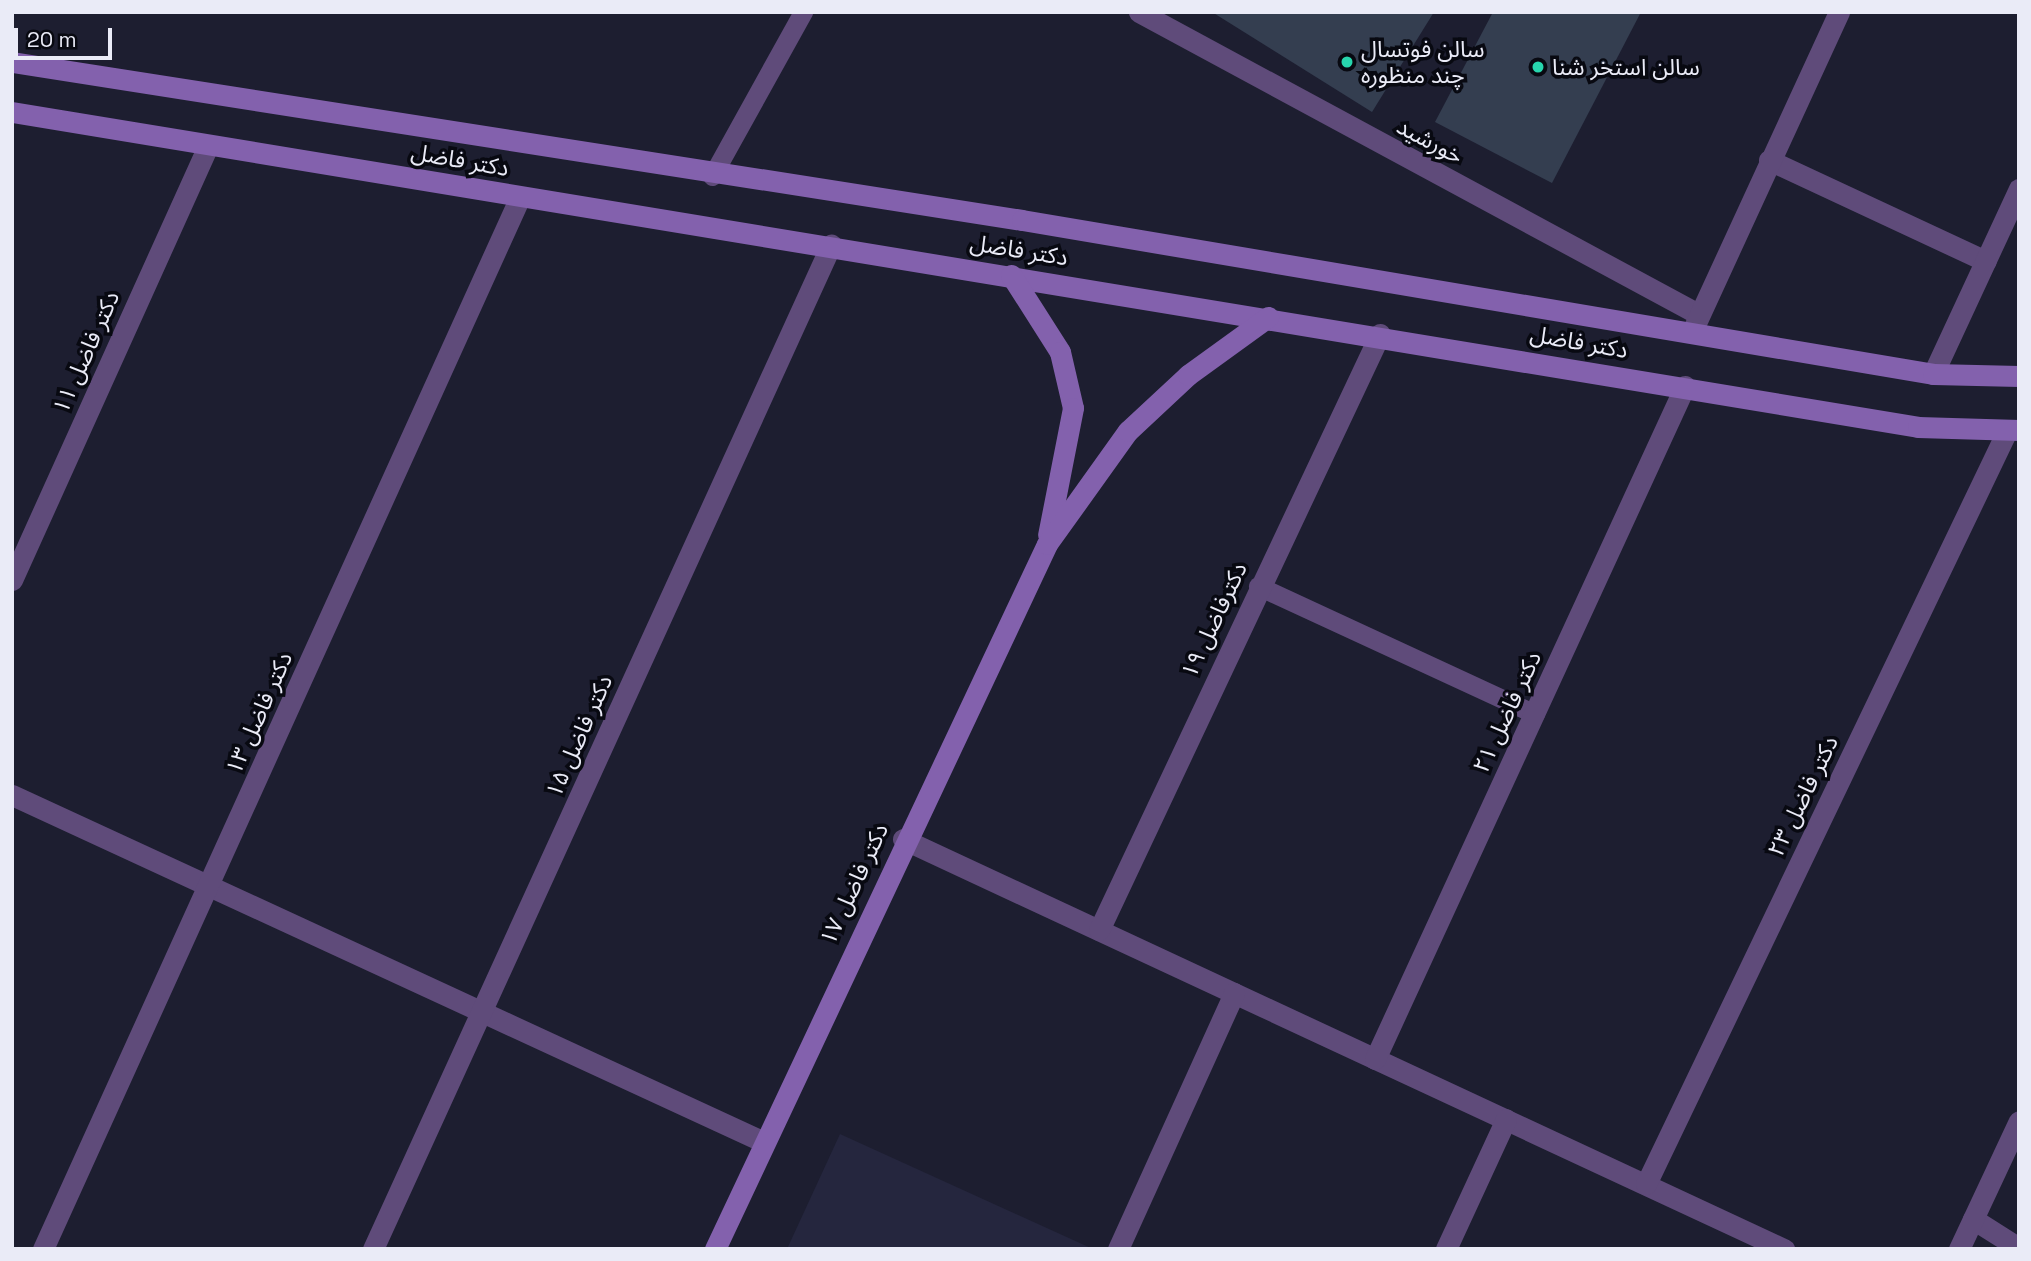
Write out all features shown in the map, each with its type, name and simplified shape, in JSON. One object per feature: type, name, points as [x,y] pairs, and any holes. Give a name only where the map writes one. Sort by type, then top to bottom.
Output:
[{"type":"main road","name":"دکتر فاضل","points":[[12,62],[712,176],[1022,220],[1695,324],[1933,373],[2019,376]]},
{"type":"main road","name":"دکتر فاضل","points":[[13,113],[1380,334],[1917,427],[2013,430]]},
{"type":"main road","points":[[1011,275],[1060,352],[1073,408],[1046,544]]},
{"type":"main road","points":[[1046,544],[1128,431],[1268,317]]},
{"type":"main road","name":"دکتر فاضل ۱۷","points":[[715,1249],[903,839],[1046,544]]},
{"type":"street","points":[[1695,324],[1839,12]]},
{"type":"street","name":"خورشید","points":[[1148,15],[1695,324]]},
{"type":"street","name":"دکتر فاضل ۱۱","points":[[12,580],[208,145]]},
{"type":"street","points":[[1769,160],[1986,261]]},
{"type":"street","points":[[1933,373],[2019,189]]},
{"type":"street","name":"دکتر فاضل ۱۳","points":[[43,1249],[210,886],[520,197]]},
{"type":"street","name":"دکتر فاضل ۱۵","points":[[373,1249],[831,245]]},
{"type":"street","name":"دکترفاضل ۱۹","points":[[1099,930],[1258,586],[1380,334]]},
{"type":"street","name":"دکتر فاضل ۲۱","points":[[1375,1059],[1685,386]]},
{"type":"street","name":"دکتر فاضل ۲۳","points":[[1646,1184],[2013,430]]},
{"type":"street","points":[[12,795],[764,1142]]},
{"type":"street","points":[[903,839],[1646,1184],[1775,1247]]},
{"type":"street","points":[[1118,1249],[1234,993]]},
{"type":"street","points":[[1446,1249],[1506,1119]]},
{"type":"street","points":[[1959,1249],[2019,1121]]},
{"type":"street","points":[[1973,1219],[2019,1248]]},
{"type":"lane","points":[[712,176],[803,12]]},
{"type":"lane","points":[[1258,586],[1535,713]]},
{"type":"shaded area","points":[[840,1134],[1093,1249],[787,1249]]},
{"type":"building","name":"سالن فوتسال چند منظوره","points":[[1212,12],[1434,12],[1372,112]]},
{"type":"building","name":"سالن استخر شنا","points":[[1493,12],[1641,12],[1552,183],[1435,122]]},
{"type":"place","name":"سالن فوتسال چند منظوره","points":[[1347,62]]},
{"type":"place","name":"سالن استخر شنا","points":[[1538,67]]}]
